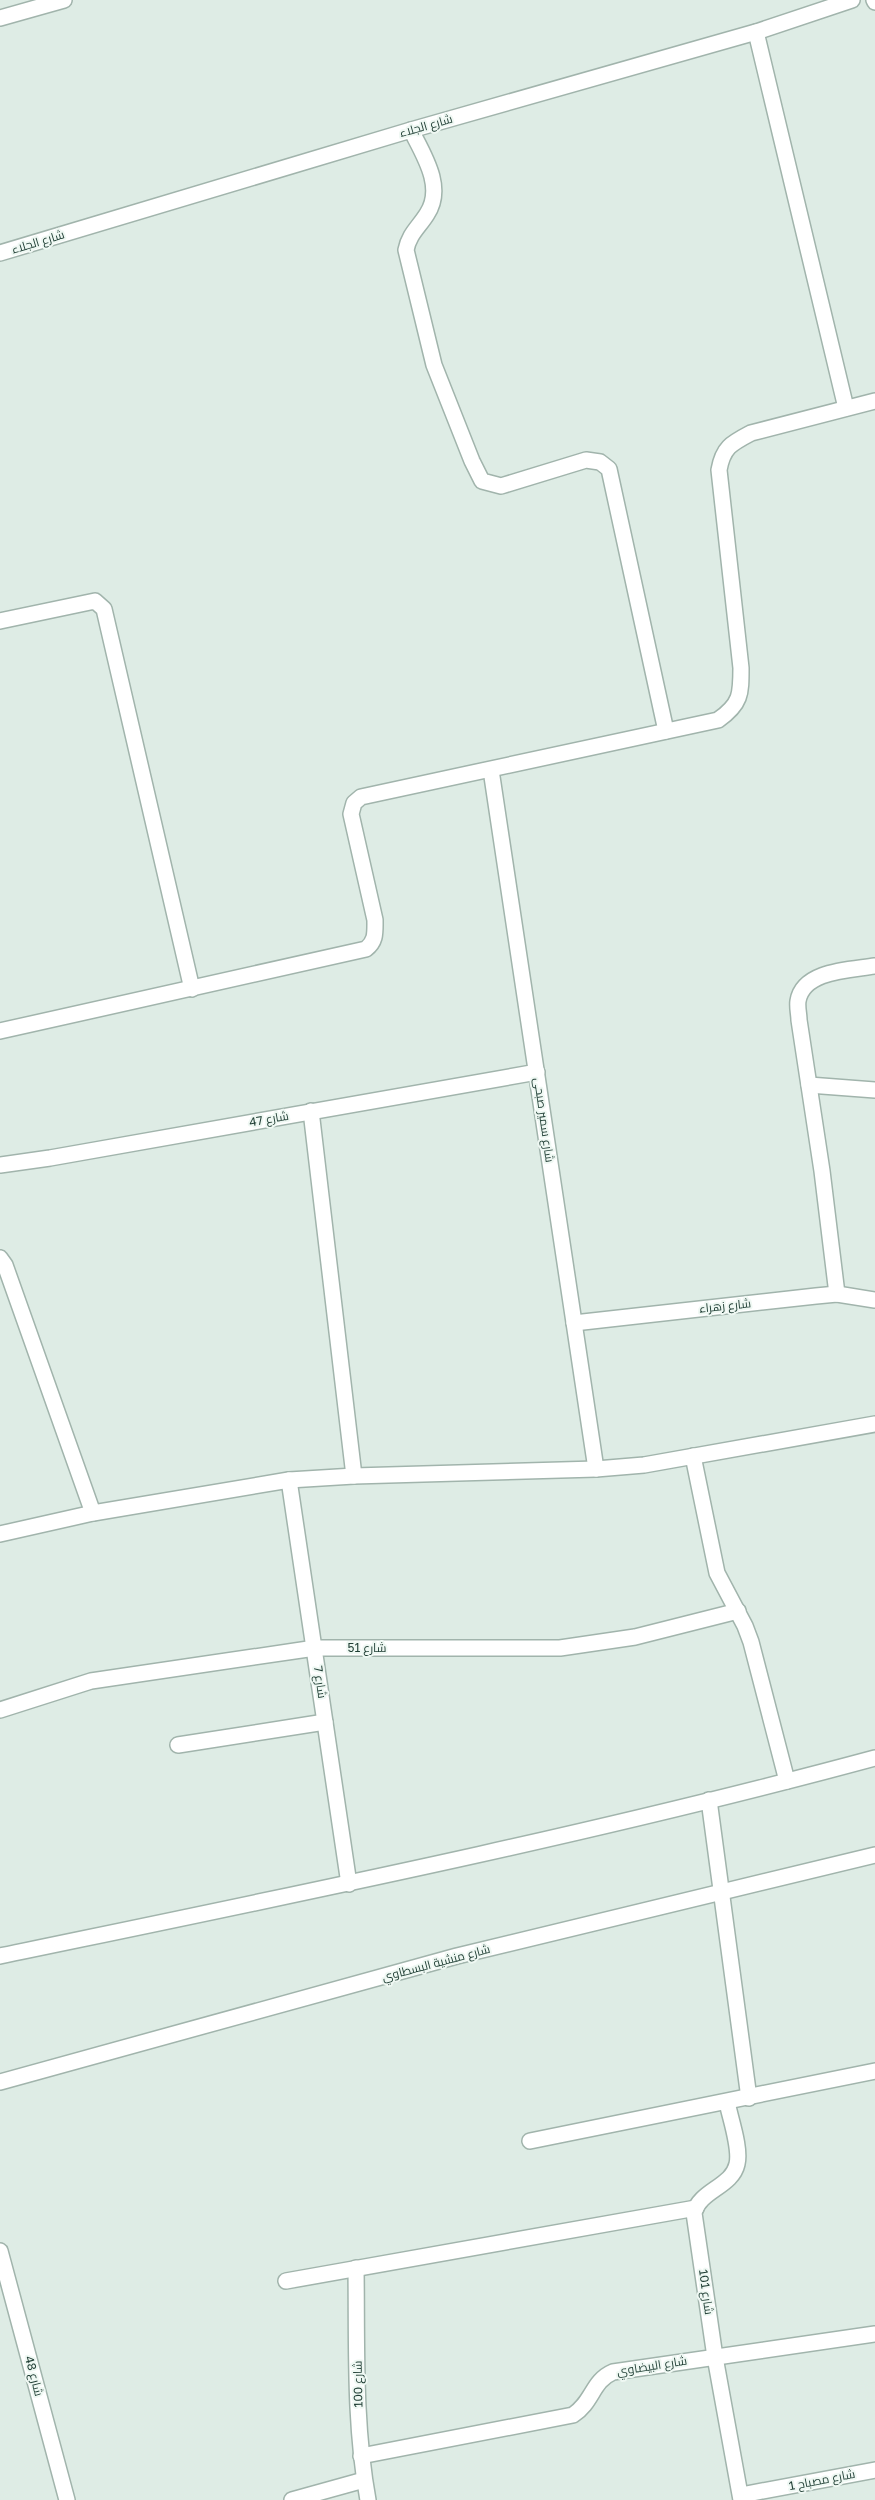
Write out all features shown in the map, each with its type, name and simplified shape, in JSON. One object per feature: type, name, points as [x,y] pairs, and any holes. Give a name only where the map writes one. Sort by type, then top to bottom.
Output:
[{"type":"street","points":[[0,18],[64,0]]},
{"type":"street","name":"شارع الجلاء","points":[[0,253],[412,130],[756,32],[852,0]]},
{"type":"street","points":[[756,32],[846,408]]},
{"type":"street","points":[[412,130],[432,176],[434,192],[432,205],[412,232],[406,250],[434,365],[474,466],[482,481],[501,486],[586,460],[600,462],[609,469],[666,731]]},
{"type":"street","points":[[0,1031],[366,949],[373,943],[375,920],[351,814],[354,803],[366,796],[718,720],[733,710],[741,693],[741,668],[719,470],[721,454],[732,443],[750,433],[875,401]]},
{"type":"street","points":[[0,621],[95,601],[104,609],[192,989]]},
{"type":"street","name":"شارع سمير صبحى","points":[[491,770],[596,1469]]},
{"type":"street","points":[[837,1294],[822,1171],[799,1020],[798,1000],[805,985],[818,977],[875,966]]},
{"type":"street","name":"شارع 47","points":[[0,1165],[50,1158],[537,1072]]},
{"type":"street","points":[[809,1085],[875,1090]]},
{"type":"street","points":[[311,1111],[354,1476]]},
{"type":"street","points":[[0,1258],[5,1265],[93,1513]]},
{"type":"street","name":"شارع زهراء","points":[[574,1323],[837,1294],[875,1300]]},
{"type":"street","points":[[0,1534],[93,1513],[289,1480],[354,1476],[596,1469],[644,1465],[875,1424]]},
{"type":"street","points":[[693,1456],[717,1573],[738,1611],[752,1642],[787,1782]]},
{"type":"street","name":"شارع 7","points":[[289,1480],[349,1884]]},
{"type":"street","name":"شارع 51","points":[[0,1710],[91,1681],[315,1648],[560,1648],[635,1637],[738,1611]]},
{"type":"street","points":[[178,1745],[325,1722]]},
{"type":"street","points":[[0,1956],[349,1884],[787,1782],[875,1758]]},
{"type":"street","points":[[709,1800],[749,2098]]},
{"type":"street","name":"شارع منشية البسطاوي","points":[[0,2082],[457,1956],[875,1855]]},
{"type":"street","points":[[530,2141],[875,2071]]},
{"type":"street","points":[[286,2281],[696,2208],[701,2198],[730,2177],[737,2165],[737,2152],[727,2102]]},
{"type":"street","name":"شارع 101","points":[[696,2208],[695,2219],[715,2357],[741,2498]]},
{"type":"street","name":"شارع 48","points":[[0,2251],[4,2282],[67,2500]]},
{"type":"street","name":"شارع 100","points":[[356,2268],[361,2456],[368,2500]]},
{"type":"street","name":"شارع البيضاوي","points":[[361,2456],[573,2415],[588,2402],[601,2378],[612,2372],[875,2334]]},
{"type":"street","name":"شارع مصباح 1","points":[[741,2498],[875,2470]]},
{"type":"street","points":[[292,2500],[364,2480]]}]
